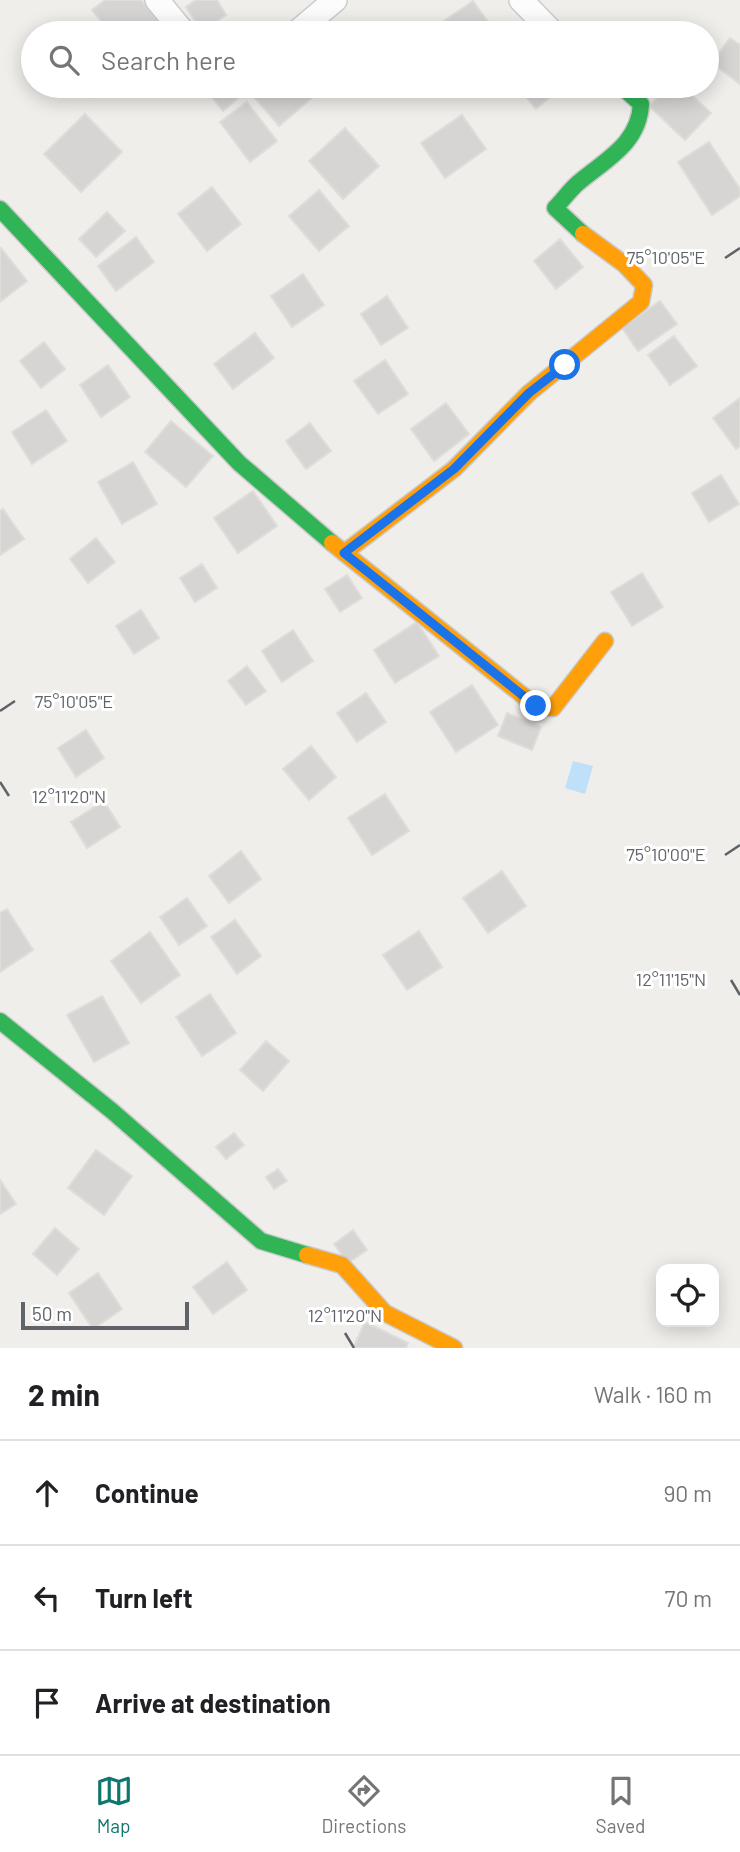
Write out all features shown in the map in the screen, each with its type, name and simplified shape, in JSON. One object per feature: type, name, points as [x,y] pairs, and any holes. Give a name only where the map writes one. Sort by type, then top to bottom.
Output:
[{"type":"street","points":[[157,0],[174,21]]},
{"type":"street","points":[[310,21],[335,0]]},
{"type":"street","points":[[521,0],[541,21]]},
{"type":"street","points":[[344,553],[454,469],[529,393],[641,302],[644,285],[631,267],[572,228],[555,208],[578,183],[633,137],[642,115],[641,104],[634,98]]},
{"type":"street","points":[[0,208],[239,463],[344,553],[536,706],[553,708],[570,691],[593,652],[605,641]]},
{"type":"street","points":[[0,1021],[112,1111],[261,1241],[342,1265],[385,1312],[454,1348]]},
{"type":"water","points":[[573,761],[593,766],[585,794],[565,788]]},
{"type":"building","points":[[105,0],[141,0],[158,21],[101,21],[92,10]]},
{"type":"building","points":[[196,0],[217,0],[226,15],[217,21],[195,21],[186,7]]},
{"type":"building","points":[[473,1],[487,21],[444,21]]},
{"type":"building","points":[[730,38],[740,45],[740,84],[719,68],[719,53]]},
{"type":"building","points":[[213,98],[238,98],[223,111]]},
{"type":"building","points":[[255,98],[312,98],[279,126]]},
{"type":"building","points":[[527,98],[549,98],[536,109]]},
{"type":"building","points":[[657,98],[695,98],[711,113],[685,140],[649,106]]},
{"type":"building","points":[[247,102],[277,141],[250,162],[220,122]]},
{"type":"building","points":[[85,114],[122,152],[81,192],[44,154]]},
{"type":"building","points":[[462,115],[486,149],[445,178],[421,143]]},
{"type":"building","points":[[345,128],[379,166],[343,199],[309,161]]},
{"type":"building","points":[[709,142],[740,189],[740,196],[712,215],[678,162]]},
{"type":"building","points":[[212,187],[241,224],[207,251],[178,214]]},
{"type":"building","points":[[319,190],[349,226],[319,251],[289,216]]},
{"type":"building","points":[[107,212],[125,231],[96,257],[79,239]]},
{"type":"building","points":[[136,237],[154,262],[116,291],[98,266]]},
{"type":"building","points":[[560,239],[583,267],[556,289],[534,261]]},
{"type":"building","points":[[0,249],[27,281],[0,302]]},
{"type":"building","points":[[303,274],[324,305],[292,327],[271,296]]},
{"type":"building","points":[[387,296],[408,328],[381,345],[361,314]]},
{"type":"building","points":[[660,301],[677,324],[638,351],[622,328]]},
{"type":"building","points":[[255,333],[274,358],[233,389],[214,364]]},
{"type":"building","points":[[674,336],[697,366],[670,385],[648,355]]},
{"type":"building","points":[[44,342],[65,369],[41,388],[20,361]]},
{"type":"building","points":[[385,360],[408,394],[378,414],[354,381]]},
{"type":"building","points":[[108,365],[130,397],[101,417],[80,385]]},
{"type":"building","points":[[740,398],[740,446],[736,449],[713,418]]},
{"type":"building","points":[[446,403],[469,434],[434,461],[411,429]]},
{"type":"building","points":[[46,410],[67,441],[32,464],[12,432]]},
{"type":"building","points":[[171,421],[213,456],[186,487],[145,452]]},
{"type":"building","points":[[310,423],[331,451],[306,469],[286,441]]},
{"type":"building","points":[[133,462],[157,504],[122,524],[98,482]]},
{"type":"building","points":[[721,475],[739,504],[709,522],[692,493]]},
{"type":"building","points":[[253,491],[277,526],[238,553],[214,518]]},
{"type":"building","points":[[3,509],[24,539],[0,555],[0,511]]},
{"type":"building","points":[[96,538],[115,562],[88,583],[70,559]]},
{"type":"building","points":[[202,564],[217,588],[195,602],[180,578]]},
{"type":"building","points":[[642,573],[663,607],[632,626],[611,592]]},
{"type":"building","points":[[347,575],[362,598],[340,612],[325,589]]},
{"type":"building","points":[[141,610],[159,638],[134,654],[116,626]]},
{"type":"building","points":[[417,622],[439,656],[395,683],[374,650]]},
{"type":"building","points":[[293,630],[313,661],[282,682],[262,651]]},
{"type":"building","points":[[247,666],[266,691],[246,705],[228,681]]},
{"type":"building","points":[[472,685],[498,725],[456,752],[430,712]]},
{"type":"building","points":[[366,693],[386,722],[357,742],[337,713]]},
{"type":"building","points":[[507,713],[541,727],[532,750],[498,736]]},
{"type":"building","points":[[86,730],[104,758],[76,777],[58,748]]},
{"type":"building","points":[[311,746],[336,777],[309,800],[283,769]]},
{"type":"building","points":[[385,794],[409,831],[372,855],[348,818]]},
{"type":"building","points":[[104,801],[120,827],[87,848],[71,822]]},
{"type":"building","points":[[241,851],[261,879],[229,903],[209,876]]},
{"type":"building","points":[[502,871],[526,906],[488,933],[463,898]]},
{"type":"building","points":[[187,898],[207,926],[179,945],[160,917]]},
{"type":"building","points":[[7,909],[33,950],[0,972],[0,913]]},
{"type":"building","points":[[235,920],[261,956],[237,974],[211,937]]},
{"type":"building","points":[[419,931],[442,967],[407,990],[383,955]]},
{"type":"building","points":[[150,932],[180,975],[141,1003],[111,961]]},
{"type":"building","points":[[210,994],[236,1033],[202,1056],[176,1017]]},
{"type":"building","points":[[102,996],[129,1043],[94,1062],[67,1015]]},
{"type":"building","points":[[266,1041],[289,1061],[263,1091],[240,1070]]},
{"type":"building","points":[[234,1133],[244,1145],[226,1159],[216,1147]]},
{"type":"building","points":[[96,1150],[132,1176],[104,1215],[68,1188]]},
{"type":"building","points":[[278,1169],[287,1181],[274,1189],[266,1177]]},
{"type":"building","points":[[0,1180],[16,1204],[0,1214]]},
{"type":"building","points":[[55,1228],[79,1249],[57,1275],[33,1254]]},
{"type":"building","points":[[353,1230],[367,1250],[348,1263],[334,1244]]},
{"type":"building","points":[[227,1262],[247,1290],[213,1314],[193,1287]]},
{"type":"building","points":[[98,1273],[122,1309],[93,1329],[69,1293]]},
{"type":"building","points":[[365,1322],[408,1343],[406,1348],[353,1348]]},
{"type":"traffic: fast","points":[[583,234],[555,208],[578,183],[627,141],[639,118],[641,104],[634,98]]},
{"type":"traffic: fast","points":[[0,209],[239,463],[332,543]]},
{"type":"traffic: fast","points":[[0,1021],[112,1111],[261,1241],[307,1255]]},
{"type":"traffic: slow","points":[[344,553],[454,469],[529,393],[641,302],[644,285],[624,264],[583,234]]},
{"type":"traffic: slow","points":[[332,543],[536,706],[553,708],[605,641]]},
{"type":"traffic: slow","points":[[307,1255],[342,1265],[385,1313],[454,1348]]},
{"type":"route","points":[[536,706],[344,553],[454,469],[529,393],[565,365]]}]
